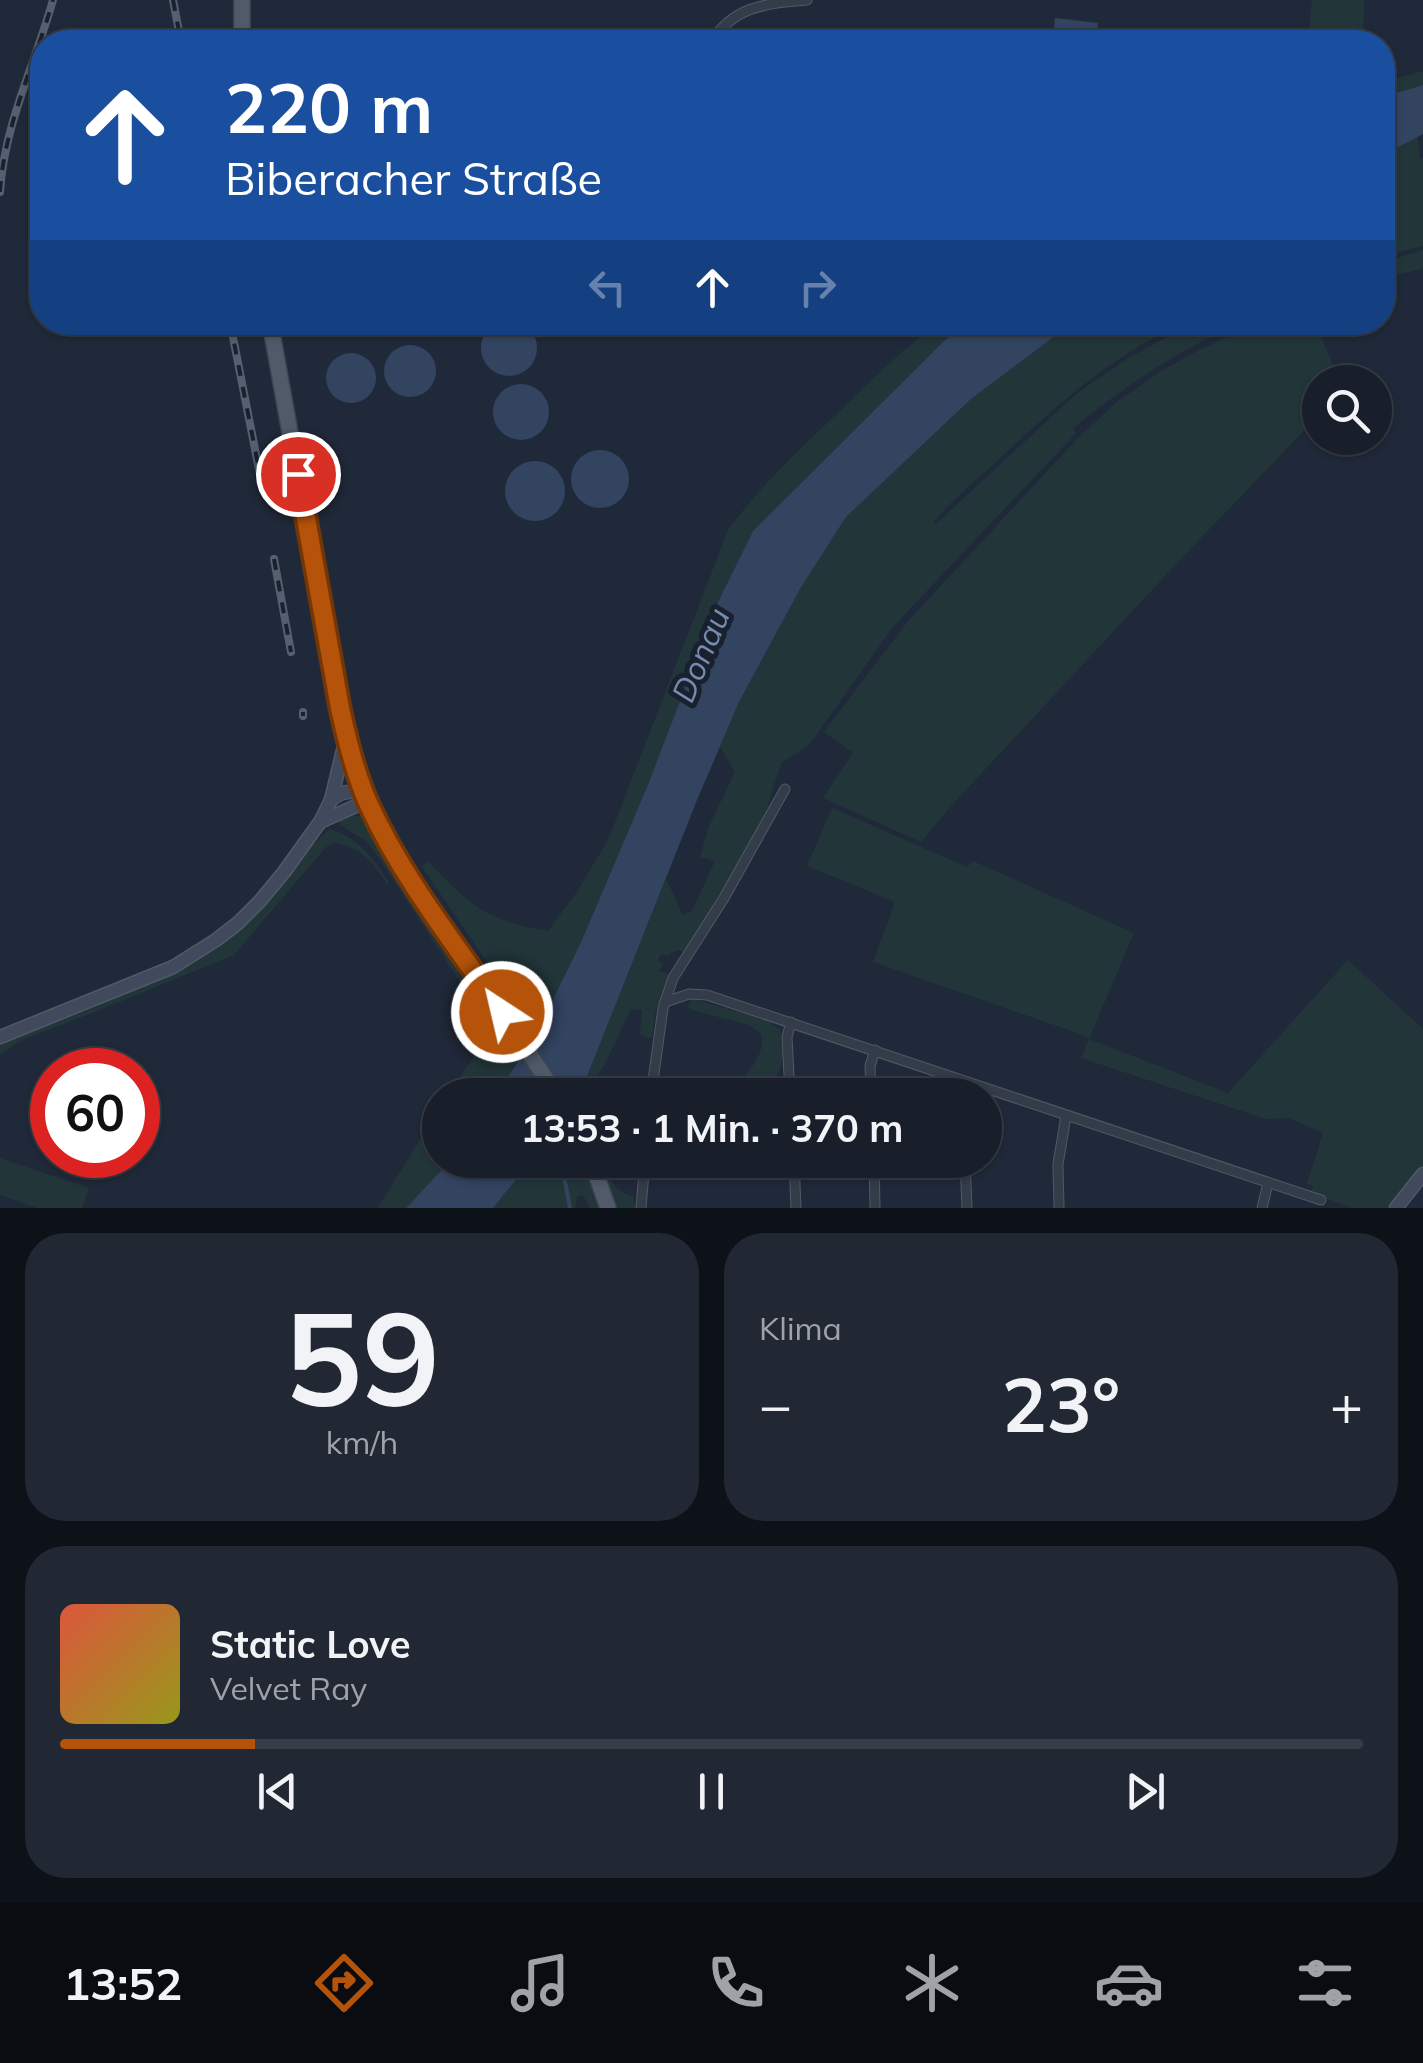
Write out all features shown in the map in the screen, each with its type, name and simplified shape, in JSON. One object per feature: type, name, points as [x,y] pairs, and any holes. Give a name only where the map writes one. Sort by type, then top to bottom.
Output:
[{"type":"main road","points":[[242,0],[242,30]]},
{"type":"main road","points":[[272,335],[346,738],[365,796],[404,869],[546,1078]]},
{"type":"main road","points":[[0,1038],[173,966],[216,940],[260,901],[320,822],[331,800],[346,738]]},
{"type":"main road","points":[[331,800],[350,791],[365,796]]},
{"type":"main road","points":[[320,822],[365,796]]},
{"type":"main road","points":[[1396,1208],[1423,1174]]},
{"type":"main road","points":[[597,1178],[608,1208]]},
{"type":"street","points":[[719,30],[754,7],[807,0]]},
{"type":"street","points":[[654,1078],[665,1002],[673,978],[785,790]]},
{"type":"street","points":[[665,1002],[689,994],[707,995],[956,1078]]},
{"type":"street","points":[[789,1078],[787,1036],[792,1022]]},
{"type":"street","points":[[870,1078],[876,1050]]},
{"type":"street","points":[[1002,1094],[1320,1200]]},
{"type":"street","points":[[1059,1208],[1058,1164],[1066,1116]]},
{"type":"street","points":[[642,1208],[643,1178]]},
{"type":"street","points":[[795,1178],[796,1208]]},
{"type":"street","points":[[875,1178],[876,1208]]},
{"type":"street","points":[[965,1178],[967,1208]]},
{"type":"street","points":[[1262,1208],[1268,1183]]},
{"type":"green space","points":[[1312,0],[1364,0],[1363,30],[1309,30]]},
{"type":"green space","points":[[1423,71],[1423,85],[1395,93],[1395,79]]},
{"type":"green space","points":[[1418,136],[1420,159],[1423,158],[1423,246],[1395,253],[1395,148]]},
{"type":"green space","points":[[1423,250],[1423,268],[1395,276],[1395,258]]},
{"type":"green space","points":[[924,335],[953,335],[753,531],[719,600],[647,787],[582,940],[536,1034],[422,867],[428,861],[480,909],[510,922],[548,931],[609,838],[728,530],[811,438]]},
{"type":"green space","points":[[1056,335],[1160,335],[1130,352],[1038,423],[933,523],[1077,393],[1127,359],[1170,335],[1215,335],[1154,370],[1073,428],[1076,433],[892,628],[810,744],[781,763],[763,821],[685,953],[677,950],[667,956],[661,954],[658,960],[663,965],[659,971],[670,974],[656,1009],[652,1037],[640,1034],[642,1010],[631,1009],[596,1078],[586,1078],[666,879],[683,915],[692,911],[715,861],[700,857],[709,826],[735,772],[720,747],[739,702],[800,589],[846,517],[971,399]]},
{"type":"green space","points":[[1232,335],[1320,335],[1333,365],[1302,365],[1302,433],[921,842],[823,798],[853,753],[824,732],[908,621],[1080,436],[1117,402],[1158,373]]},
{"type":"green space","points":[[832,808],[967,867],[973,861],[1134,933],[1089,1039],[873,962],[895,902],[807,866]]},
{"type":"green space","points":[[352,815],[361,817],[373,829],[503,1029],[488,1033],[462,985],[379,858],[366,841],[340,825],[339,821]]},
{"type":"green space","points":[[329,829],[357,843],[389,882],[359,852],[334,842],[234,955],[24,1039],[0,1054],[0,1044],[89,1010],[218,948],[259,910]]},
{"type":"green space","points":[[1348,960],[1423,1029],[1423,1167],[1388,1208],[1353,1208],[1310,1193],[1313,1186],[1307,1183],[1323,1133],[1288,1118],[1266,1119],[1081,1058],[1089,1039],[1228,1093]]},
{"type":"green space","points":[[692,999],[765,1019],[780,1030],[781,1064],[776,1078],[743,1078],[757,1059],[761,1034],[749,1025],[687,1006]]},
{"type":"green space","points":[[483,1043],[520,1058],[507,1078],[459,1078]]},
{"type":"green space","points":[[422,1136],[422,1178],[434,1178],[406,1208],[378,1208]]},
{"type":"green space","points":[[0,1158],[30,1168],[30,1178],[59,1178],[89,1188],[82,1208],[37,1208],[0,1195]]},
{"type":"green space","points":[[517,1178],[590,1178],[601,1208],[590,1208],[583,1195],[577,1196],[575,1208],[493,1208]]},
{"type":"green space","points":[[605,1178],[611,1178],[617,1188],[634,1197],[635,1208],[615,1208]]},
{"type":"water","points":[[1055,18],[1098,23],[1097,30],[1054,28]]},
{"type":"water","points":[[1423,85],[1423,134],[1395,149],[1395,93]]},
{"type":"water","points":[[484,335],[535,337],[535,359],[520,374],[498,374],[483,359]]},
{"type":"water","name":"Donau","points":[[953,335],[1056,335],[971,399],[846,517],[800,589],[739,702],[586,1078],[507,1078],[536,1034],[582,940],[647,787],[719,600],[753,531]]},
{"type":"water","points":[[410,345],[428,353],[436,371],[428,389],[410,397],[392,389],[384,371],[392,353]]},
{"type":"water","points":[[351,353],[368,361],[376,378],[368,395],[351,403],[334,395],[326,378],[334,361]]},
{"type":"water","points":[[521,384],[541,392],[549,412],[541,432],[521,440],[501,432],[493,412],[501,392]]},
{"type":"water","points":[[600,450],[620,459],[629,479],[620,499],[600,508],[580,499],[571,479],[580,459]]},
{"type":"water","points":[[535,461],[556,470],[565,491],[556,512],[535,521],[514,512],[505,491],[514,470]]},
{"type":"water","points":[[434,1178],[517,1178],[493,1208],[406,1208]]},
{"type":"waterway","points":[[564,1178],[570,1208]]},
{"type":"railway","points":[[43,30],[53,0]]},
{"type":"railway","points":[[173,0],[179,30]]},
{"type":"railway","points":[[0,192],[7,143],[30,70]]},
{"type":"railway","points":[[233,335],[263,490]]},
{"type":"railway","points":[[274,559],[291,652]]},
{"type":"route","points":[[298,474],[340,708],[356,773],[404,869],[502,1012]]}]
